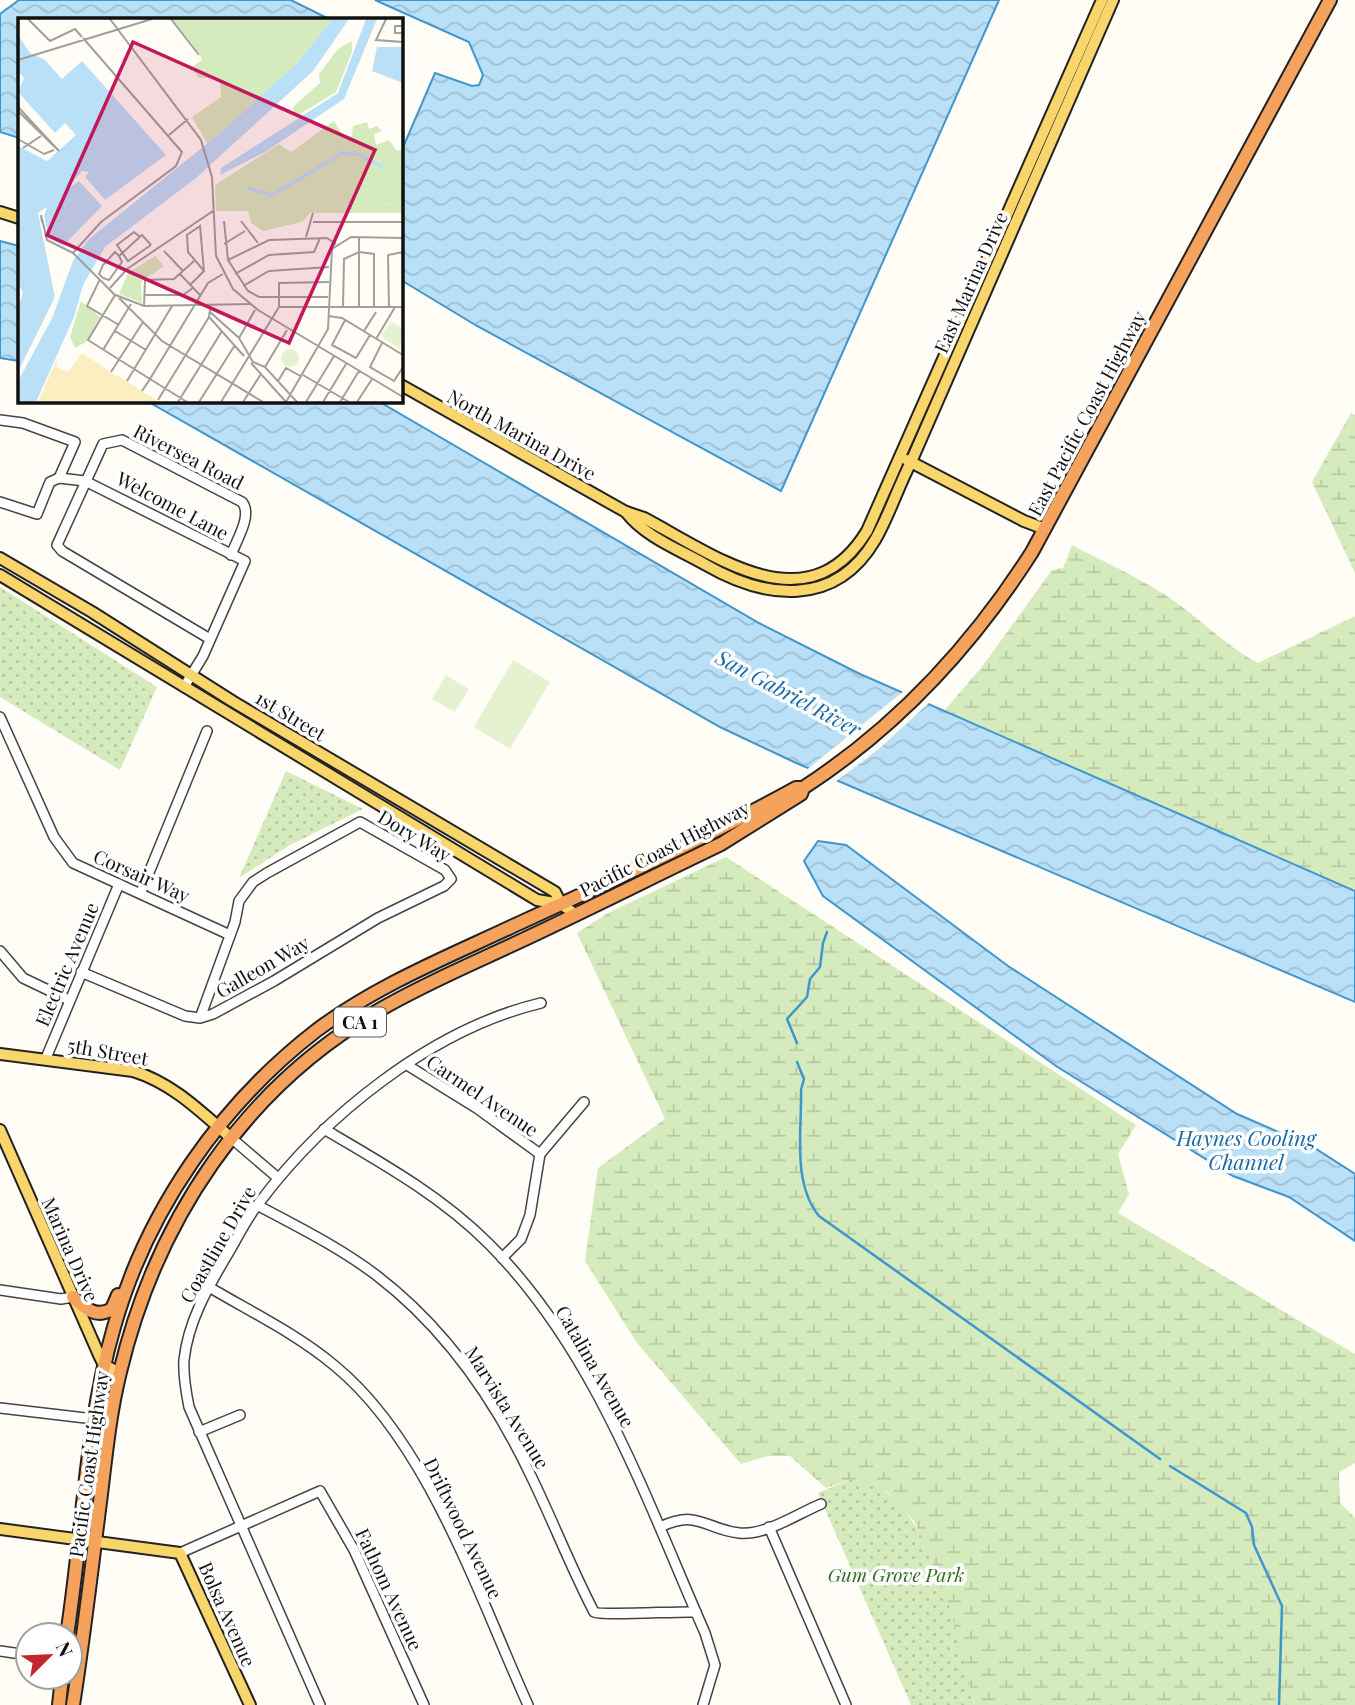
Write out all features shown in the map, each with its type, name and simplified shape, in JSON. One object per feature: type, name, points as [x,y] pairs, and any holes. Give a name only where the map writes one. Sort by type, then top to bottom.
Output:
[{"type":"highway","name":"East Pacific Coast Highway","points":[[805,787],[881,729],[928,686],[987,617],[1045,529],[1330,0]]},
{"type":"highway","name":"Pacific Coast Highway","points":[[69,1621],[94,1419],[104,1364],[126,1291],[146,1243],[175,1189],[218,1127],[284,1058],[361,1001],[412,973],[561,904],[796,788],[805,787]]},
{"type":"highway","name":"Pacific Coast Highway","points":[[82,1621],[120,1373],[151,1273],[189,1197],[230,1137],[301,1065],[380,1009],[721,844],[801,794],[805,787]]},
{"type":"highway","points":[[175,1189],[189,1197]]},
{"type":"highway","points":[[73,1297],[94,1312],[109,1311],[135,1252],[146,1243]]},
{"type":"main road","name":"East Marina Drive","points":[[844,567],[867,531],[1102,0]]},
{"type":"main road","name":"East Marina Drive","points":[[844,567],[876,538],[1113,0]]},
{"type":"main road","points":[[0,212],[18,218]]},
{"type":"main road","name":"North Marina Drive","points":[[402,386],[626,513],[645,518],[760,577],[802,578],[844,567]]},
{"type":"main road","points":[[900,457],[1024,521],[1045,529]]},
{"type":"main road","name":"1st Street","points":[[0,558],[555,892],[561,904]]},
{"type":"main road","name":"1st Street","points":[[0,575],[537,900],[561,904],[575,914]]},
{"type":"main road","name":"5th Street","points":[[0,1054],[46,1058],[153,1077],[230,1137]]},
{"type":"main road","name":"Marina Drive","points":[[0,1130],[3,1146],[104,1364]]},
{"type":"main road","points":[[104,1364],[120,1373]]},
{"type":"main road","name":"Bolsa Avenue","points":[[0,1529],[180,1553],[250,1705]]},
{"type":"street","points":[[0,420],[23,423],[75,442],[59,478]]},
{"type":"street","name":"Riversea Road","points":[[85,481],[103,444],[112,440],[122,440],[182,469],[247,507],[230,555]]},
{"type":"street","points":[[0,502],[37,514],[50,482],[59,478],[85,481],[57,545],[59,549],[210,639],[184,687]]},
{"type":"street","name":"Welcome Lane","points":[[85,481],[245,561],[210,639]]},
{"type":"street","name":"Corsair Way","points":[[0,717],[54,837],[73,863],[230,935]]},
{"type":"street","points":[[141,892],[207,731]]},
{"type":"street","name":"Dory Way","points":[[230,935],[239,901],[253,882],[360,822],[445,870],[451,879]]},
{"type":"street","name":"Galleon Way","points":[[80,972],[186,1016],[200,1018],[274,981],[378,918],[444,886],[451,879]]},
{"type":"street","name":"Electric Avenue","points":[[46,1058],[119,884]]},
{"type":"street","points":[[200,1018],[230,935]]},
{"type":"street","points":[[0,951],[23,978],[69,1000]]},
{"type":"street","name":"Coastline Drive","points":[[320,1705],[189,1408],[184,1361],[191,1326],[209,1287],[257,1205],[278,1178],[324,1129],[362,1096],[407,1065],[475,1028],[541,1003]]},
{"type":"street","name":"Carmel Avenue","points":[[407,1065],[478,1109],[540,1154]]},
{"type":"street","points":[[502,1258],[522,1239],[530,1215],[540,1154],[583,1101]]},
{"type":"street","name":"Catalina Avenue","points":[[324,1129],[416,1185],[456,1214],[502,1258],[548,1314],[586,1377],[660,1527],[696,1612],[715,1665],[704,1705]]},
{"type":"street","points":[[230,1137],[278,1178]]},
{"type":"street","name":"Marvista Avenue","points":[[257,1205],[329,1243],[377,1276],[425,1318],[461,1359],[530,1474],[594,1612],[600,1615],[645,1611],[696,1612]]},
{"type":"street","name":"Driftwood Avenue","points":[[209,1287],[300,1340],[336,1366],[369,1399],[404,1447],[434,1497],[528,1705]]},
{"type":"street","points":[[0,1290],[61,1299],[73,1297]]},
{"type":"street","points":[[0,1408],[111,1420]]},
{"type":"street","points":[[198,1432],[240,1415]]},
{"type":"street","name":"Fathom Avenue","points":[[241,1527],[320,1491],[354,1550],[424,1705]]},
{"type":"street","points":[[660,1527],[688,1517],[738,1533],[769,1527],[821,1504]]},
{"type":"street","points":[[180,1553],[241,1527]]},
{"type":"street","points":[[769,1527],[846,1705]]},
{"type":"green space","points":[[1351,413],[1355,415],[1355,573],[1312,482]]},
{"type":"green space","points":[[1072,545],[1162,593],[1258,663],[1355,616],[1355,891],[944,711],[981,668],[1052,570],[1063,568]]},
{"type":"green space","points":[[0,587],[157,687],[120,770],[0,697]]},
{"type":"green space","points":[[513,660],[550,682],[510,749],[474,727]]},
{"type":"green space","points":[[446,675],[469,689],[455,712],[432,699]]},
{"type":"green space","points":[[286,771],[363,809],[290,845],[239,878]]},
{"type":"green space","points":[[726,857],[1136,1125],[1118,1154],[1129,1194],[1118,1213],[1355,1354],[1355,1463],[1339,1472],[1340,1503],[1355,1518],[1355,1705],[975,1705],[942,1585],[914,1521],[887,1492],[849,1480],[826,1488],[790,1456],[767,1456],[741,1464],[637,1343],[585,1261],[598,1168],[665,1119],[577,933],[608,913]]},
{"type":"green space","name":"Gum Grove Park","points":[[849,1480],[877,1486],[901,1506],[920,1534],[949,1607],[975,1705],[911,1705],[818,1493]]},
{"type":"water","points":[[19,0],[291,0],[327,18],[18,18],[18,138],[0,132],[0,14]]},
{"type":"water","points":[[375,0],[999,0],[781,491],[477,326],[402,281],[402,150],[435,73],[472,86],[479,85],[483,75],[469,42]]},
{"type":"water","points":[[0,241],[18,246],[18,361],[0,358]]},
{"type":"water","name":"San Gabriel River","points":[[149,402],[380,402],[759,623],[860,674],[1355,891],[1355,1002],[794,762],[720,727]]},
{"type":"water","name":"Haynes Cooling Channel","points":[[818,841],[846,845],[1008,966],[1237,1114],[1313,1147],[1355,1174],[1355,1241],[1289,1197],[1233,1176],[1056,1066],[823,896],[804,861]]},
{"type":"pier","points":[[905,690],[931,701],[880,748],[834,783],[805,771]]},
{"type":"waterway","points":[[797,1043],[787,1019],[807,997],[810,979],[820,967],[827,932]]},
{"type":"waterway","points":[[797,1062],[804,1079],[801,1090],[802,1172],[805,1188],[819,1216],[1160,1459]]},
{"type":"waterway","points":[[1170,1466],[1246,1513],[1252,1527],[1254,1545],[1282,1606],[1279,1705]]}]
